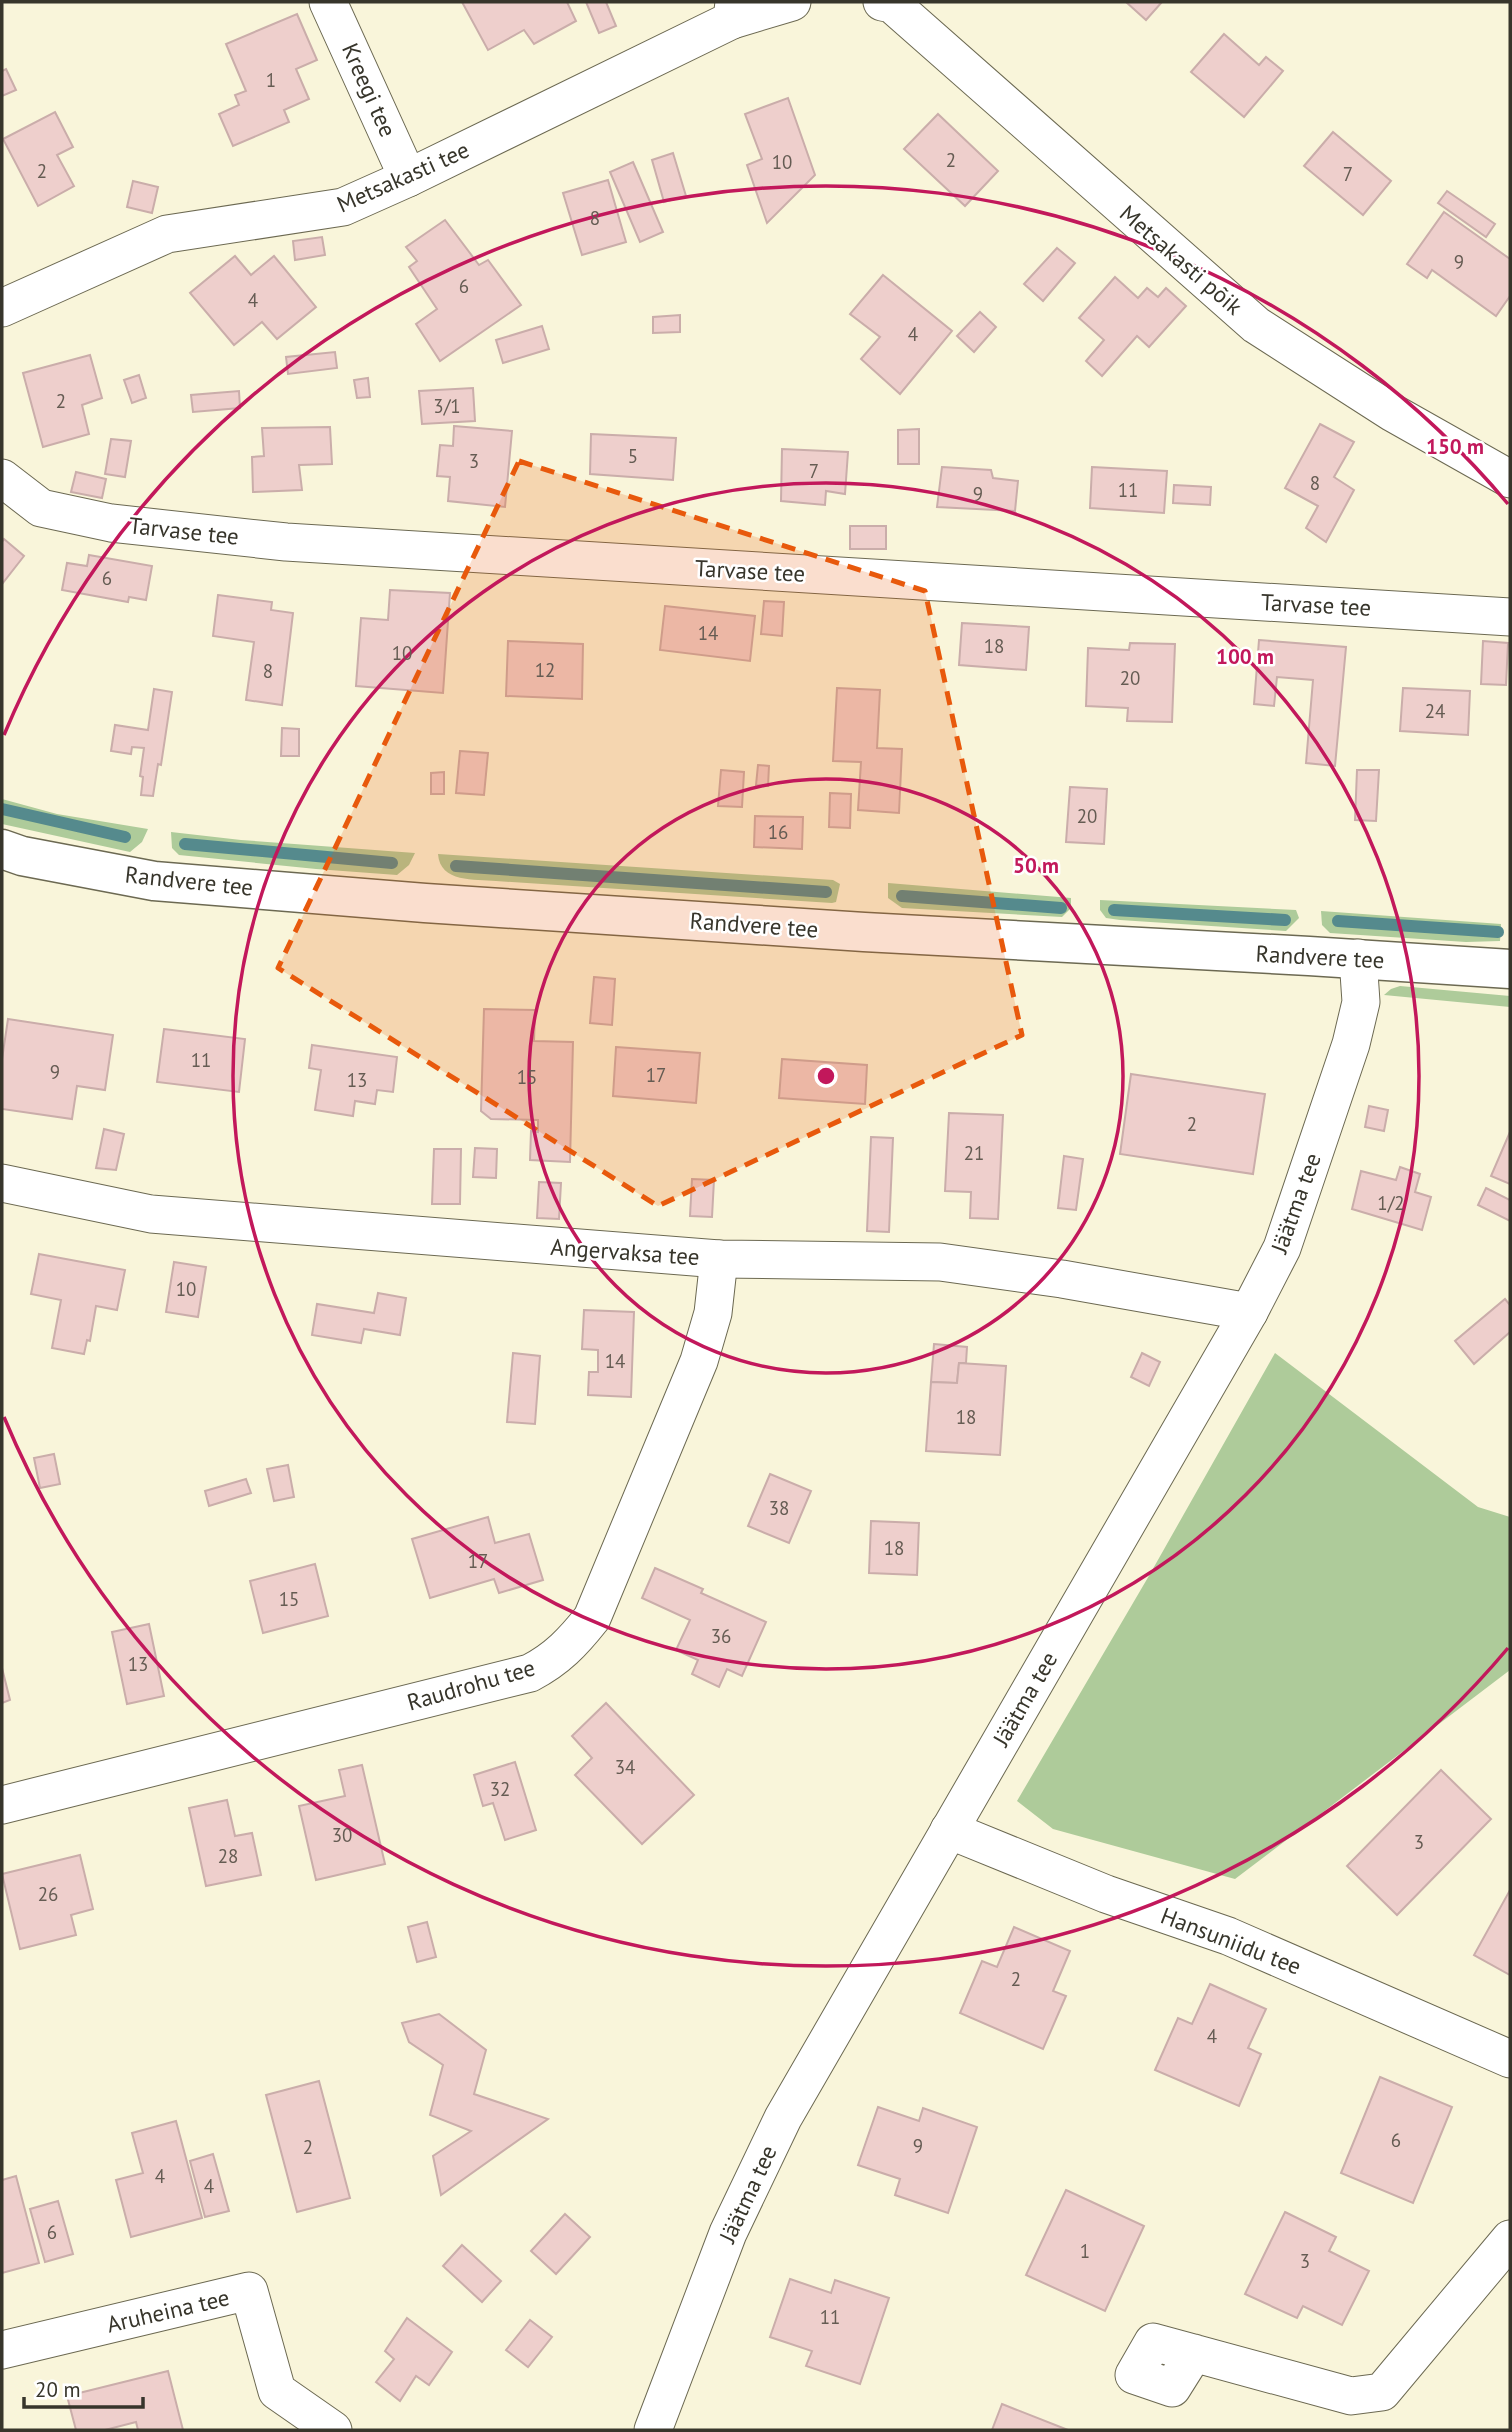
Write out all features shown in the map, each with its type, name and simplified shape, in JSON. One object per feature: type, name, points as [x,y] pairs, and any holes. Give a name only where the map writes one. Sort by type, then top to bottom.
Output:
[{"type":"street","name":"Kreegi tee","points":[[328,2],[408,178]]},
{"type":"street","points":[[733,11],[792,2]]},
{"type":"street","name":"Metsakasti põik","points":[[882,2],[892,4],[1256,325],[1393,413],[1510,479]]},
{"type":"street","name":"Metsakasti tee","points":[[2,308],[167,234],[343,207],[408,178],[733,11]]},
{"type":"street","name":"Tarvase tee","points":[[2,478],[41,508],[52,511],[111,523],[286,542],[1510,617]]},
{"type":"street","name":"Randvere tee","points":[[2,849],[22,856],[154,881],[411,902],[864,932],[1358,958],[1510,969]]},
{"type":"street","name":"Jäätma tee","points":[[653,2430],[728,2233],[783,2118],[1249,1312],[1282,1248],[1352,1044],[1361,1002],[1358,958]]},
{"type":"street","name":"Angervaksa tee","points":[[2,1183],[152,1214],[719,1259],[940,1262],[1062,1279],[1249,1312]]},
{"type":"street","name":"Raudrohu tee","points":[[2,1805],[530,1673],[549,1663],[568,1648],[592,1618],[699,1362],[713,1313],[719,1259]]},
{"type":"street","name":"Hansuniidu tee","points":[[949,1830],[1106,1894],[1228,1936],[1510,2059]]},
{"type":"street","points":[[1194,2353],[1351,2396],[1382,2392],[1510,2239]]},
{"type":"street","name":"Aruheina tee","points":[[2,2350],[250,2291],[277,2391],[332,2430]]},
{"type":"highlighted area","points":[[519,461],[925,591],[1022,1035],[658,1206],[278,968]]},
{"type":"green space","points":[[2,799],[57,814],[148,829],[142,842],[130,852],[2,824]]},
{"type":"green space","points":[[171,832],[415,853],[409,865],[397,875],[316,869],[179,855],[172,848]]},
{"type":"green space","points":[[438,854],[833,880],[840,884],[836,902],[832,903],[478,880],[452,875],[440,863]]},
{"type":"green space","points":[[888,883],[1071,898],[1071,908],[1062,917],[902,908],[888,898]]},
{"type":"green space","points":[[1100,900],[1296,910],[1299,918],[1286,931],[1120,920],[1106,918],[1100,910]]},
{"type":"green space","points":[[1321,911],[1501,924],[1500,941],[1466,942],[1330,933],[1322,925]]},
{"type":"green space","points":[[1400,986],[1510,996],[1510,1007],[1384,995]]},
{"type":"green space","points":[[1275,1353],[1478,1507],[1510,1517],[1510,1670],[1235,1879],[1053,1829],[1017,1801]]},
{"type":"building","points":[[462,2],[567,2],[576,21],[534,44],[524,30],[488,50]]},
{"type":"building","points":[[586,2],[606,2],[616,26],[599,33]]},
{"type":"building","points":[[1126,2],[1162,2],[1146,20]]},
{"type":"building","points":[[297,14],[317,60],[296,69],[309,99],[284,110],[289,122],[233,146],[219,114],[239,105],[235,95],[246,91],[226,44]]},
{"type":"building","points":[[1224,34],[1259,65],[1266,57],[1283,71],[1244,117],[1191,72]]},
{"type":"building","points":[[6,69],[16,90],[2,96],[2,71]]},
{"type":"building","points":[[788,98],[815,175],[767,223],[747,165],[762,159],[745,114]]},
{"type":"building","points":[[55,112],[73,147],[57,155],[74,186],[38,206],[3,139]]},
{"type":"building","points":[[938,114],[998,171],[965,206],[904,149]]},
{"type":"building","points":[[1333,132],[1391,181],[1363,215],[1304,166]]},
{"type":"building","points":[[673,153],[686,196],[664,202],[652,160]]},
{"type":"building","points":[[633,162],[663,232],[640,242],[610,172]]},
{"type":"building","points":[[608,180],[626,242],[582,255],[563,193]]},
{"type":"building","points":[[133,181],[158,187],[152,213],[127,207]]},
{"type":"building","points":[[1447,191],[1495,224],[1486,237],[1438,203]]},
{"type":"building","points":[[1444,212],[1510,259],[1510,296],[1496,316],[1432,270],[1427,278],[1407,264]]},
{"type":"building","points":[[445,220],[479,265],[488,260],[521,305],[440,361],[416,324],[437,309],[409,267],[417,261],[406,247]]},
{"type":"building","points":[[322,237],[325,255],[295,260],[293,241]]},
{"type":"building","points":[[1057,248],[1075,263],[1043,301],[1024,284]]},
{"type":"building","points":[[235,256],[251,275],[274,256],[316,307],[277,339],[262,322],[234,345],[190,293]]},
{"type":"building","points":[[883,275],[952,331],[900,394],[861,359],[880,337],[850,314]]},
{"type":"building","points":[[1115,277],[1138,298],[1147,288],[1158,297],[1166,288],[1186,306],[1149,347],[1137,336],[1102,376],[1086,361],[1104,340],[1079,318]]},
{"type":"building","points":[[980,312],[996,327],[974,352],[957,336]]},
{"type":"building","points":[[680,315],[680,332],[653,333],[653,317]]},
{"type":"building","points":[[542,326],[549,349],[503,363],[496,340]]},
{"type":"building","points":[[335,352],[337,368],[288,374],[286,357]]},
{"type":"building","points":[[90,355],[102,398],[82,405],[89,434],[43,447],[23,373]]},
{"type":"building","points":[[139,375],[146,398],[132,403],[124,380]]},
{"type":"building","points":[[368,378],[370,397],[357,398],[354,380]]},
{"type":"building","points":[[473,388],[475,421],[422,424],[419,391]]},
{"type":"building","points":[[239,391],[240,408],[193,412],[191,395]]},
{"type":"building","points":[[1320,424],[1354,442],[1334,477],[1354,490],[1326,542],[1306,528],[1318,506],[1285,488]]},
{"type":"building","points":[[454,426],[512,431],[505,507],[448,501],[450,477],[437,476],[440,445],[453,446]]},
{"type":"building","points":[[330,427],[332,464],[299,465],[302,490],[253,492],[252,457],[264,456],[262,428]]},
{"type":"building","points":[[919,429],[919,464],[898,464],[898,430]]},
{"type":"building","points":[[591,434],[676,438],[673,480],[590,474]]},
{"type":"building","points":[[111,439],[131,441],[125,477],[105,474]]},
{"type":"building","points":[[782,449],[848,452],[845,494],[826,491],[825,505],[781,501]]},
{"type":"building","points":[[942,467],[991,470],[993,478],[1018,481],[1015,511],[937,507]]},
{"type":"building","points":[[1092,467],[1167,471],[1164,513],[1090,508]]},
{"type":"building","points":[[76,472],[106,479],[102,498],[71,492]]},
{"type":"building","points":[[1174,485],[1211,487],[1210,505],[1173,503]]},
{"type":"building","points":[[850,526],[886,526],[886,549],[850,549]]},
{"type":"building","points":[[4,539],[24,556],[2,584],[2,542]]},
{"type":"building","points":[[89,555],[152,566],[146,600],[129,597],[128,602],[62,590],[67,563],[87,566]]},
{"type":"building","points":[[390,590],[450,593],[443,693],[356,686],[361,618],[388,620]]},
{"type":"building","points":[[218,595],[272,602],[271,610],[293,613],[282,705],[246,700],[254,642],[213,636]]},
{"type":"building","points":[[764,601],[784,602],[782,636],[761,634]]},
{"type":"building","points":[[665,606],[755,616],[750,661],[660,650]]},
{"type":"building","points":[[962,623],[1029,627],[1026,670],[959,665]]},
{"type":"building","points":[[1259,640],[1346,647],[1335,766],[1306,763],[1313,680],[1277,677],[1274,706],[1254,704]]},
{"type":"building","points":[[508,641],[583,644],[582,699],[506,696]]},
{"type":"building","points":[[1483,641],[1508,643],[1506,685],[1481,684]]},
{"type":"building","points":[[1130,643],[1175,644],[1172,722],[1127,721],[1128,708],[1086,706],[1088,648],[1129,650]]},
{"type":"building","points":[[837,688],[880,690],[877,748],[902,749],[899,813],[858,810],[861,762],[833,761]]},
{"type":"building","points":[[1403,688],[1470,691],[1468,735],[1400,731]]},
{"type":"building","points":[[154,689],[172,692],[161,765],[158,764],[153,796],[141,795],[143,777],[140,776],[144,748],[132,747],[131,754],[111,751],[115,725],[148,730]]},
{"type":"building","points":[[282,728],[299,729],[299,756],[281,756]]},
{"type":"building","points":[[460,751],[488,753],[484,795],[456,793]]},
{"type":"building","points":[[758,765],[769,766],[768,786],[756,785]]},
{"type":"building","points":[[721,770],[744,772],[742,807],[718,806]]},
{"type":"building","points":[[1357,770],[1379,770],[1376,821],[1355,820]]},
{"type":"building","points":[[444,772],[444,794],[431,794],[431,773]]},
{"type":"building","points":[[1070,787],[1107,789],[1104,844],[1066,842]]},
{"type":"building","points":[[830,793],[851,794],[850,828],[829,827]]},
{"type":"building","points":[[755,816],[803,817],[802,849],[754,847]]},
{"type":"building","points":[[594,977],[615,979],[612,1025],[590,1023]]},
{"type":"building","points":[[484,1009],[535,1010],[534,1041],[573,1042],[570,1162],[530,1160],[531,1131],[538,1132],[538,1120],[491,1119],[481,1111]]},
{"type":"building","points":[[8,1019],[113,1035],[105,1090],[77,1086],[72,1119],[2,1109],[2,1059]]},
{"type":"building","points":[[164,1029],[245,1039],[239,1092],[157,1082]]},
{"type":"building","points":[[312,1045],[397,1057],[393,1092],[377,1090],[375,1104],[355,1101],[353,1116],[315,1110],[321,1070],[309,1068]]},
{"type":"building","points":[[616,1047],[700,1053],[696,1103],[613,1096]]},
{"type":"building","points":[[782,1059],[867,1065],[865,1104],[779,1098]]},
{"type":"building","points":[[1131,1074],[1265,1094],[1253,1174],[1120,1154]]},
{"type":"building","points":[[1369,1106],[1388,1110],[1384,1131],[1365,1127]]},
{"type":"building","points":[[949,1113],[1003,1115],[998,1219],[970,1218],[971,1192],[945,1191]]},
{"type":"building","points":[[104,1129],[124,1134],[116,1170],[96,1168]]},
{"type":"building","points":[[1510,1132],[1510,1184],[1491,1176]]},
{"type":"building","points":[[871,1137],[893,1138],[889,1232],[867,1231]]},
{"type":"building","points":[[475,1148],[497,1149],[496,1178],[473,1177]]},
{"type":"building","points":[[434,1149],[461,1149],[460,1204],[432,1204]]},
{"type":"building","points":[[1064,1156],[1083,1159],[1076,1210],[1058,1208]]},
{"type":"building","points":[[1400,1167],[1420,1174],[1415,1192],[1431,1197],[1422,1230],[1352,1209],[1361,1171],[1396,1180]]},
{"type":"building","points":[[692,1179],[714,1180],[712,1217],[690,1216]]},
{"type":"building","points":[[539,1182],[561,1183],[559,1219],[537,1218]]},
{"type":"building","points":[[1486,1188],[1510,1200],[1510,1221],[1478,1205]]},
{"type":"building","points":[[39,1254],[125,1270],[117,1310],[96,1306],[90,1341],[87,1340],[84,1354],[52,1348],[61,1300],[31,1294]]},
{"type":"building","points":[[174,1262],[206,1267],[198,1317],[166,1312]]},
{"type":"building","points":[[378,1293],[406,1298],[400,1335],[364,1329],[361,1343],[312,1335],[317,1304],[374,1313]]},
{"type":"building","points":[[1505,1299],[1510,1305],[1510,1332],[1474,1364],[1455,1341]]},
{"type":"building","points":[[584,1310],[634,1312],[631,1397],[588,1395],[589,1372],[598,1372],[598,1350],[582,1349]]},
{"type":"building","points":[[934,1344],[967,1347],[966,1363],[959,1363],[957,1383],[931,1382]]},
{"type":"building","points":[[513,1353],[540,1356],[535,1424],[507,1422]]},
{"type":"building","points":[[1142,1353],[1160,1362],[1149,1386],[1131,1377]]},
{"type":"building","points":[[959,1363],[1006,1366],[1000,1455],[926,1451],[931,1382],[957,1383]]},
{"type":"building","points":[[54,1454],[60,1484],[40,1488],[34,1458]]},
{"type":"building","points":[[288,1465],[294,1497],[274,1501],[267,1469]]},
{"type":"building","points":[[770,1474],[811,1491],[789,1543],[748,1526]]},
{"type":"building","points":[[246,1479],[251,1493],[209,1506],[205,1491]]},
{"type":"building","points":[[488,1517],[495,1543],[529,1534],[543,1580],[499,1593],[494,1579],[430,1598],[412,1539]]},
{"type":"building","points":[[871,1521],[919,1523],[917,1575],[869,1573]]},
{"type":"building","points":[[315,1564],[328,1616],[263,1633],[250,1581]]},
{"type":"building","points":[[655,1568],[703,1589],[701,1593],[766,1622],[742,1676],[727,1669],[719,1687],[692,1674],[698,1660],[676,1650],[690,1620],[642,1598]]},
{"type":"building","points":[[149,1624],[164,1696],[127,1704],[112,1632]]},
{"type":"building","points":[[2,1668],[10,1700],[2,1703]]},
{"type":"building","points":[[606,1703],[694,1795],[642,1844],[575,1775],[592,1758],[572,1736]]},
{"type":"building","points":[[515,1762],[536,1830],[505,1840],[493,1803],[483,1806],[474,1775]]},
{"type":"building","points":[[362,1765],[385,1864],[316,1880],[299,1806],[345,1796],[339,1770]]},
{"type":"building","points":[[1441,1770],[1491,1819],[1397,1915],[1347,1866]]},
{"type":"building","points":[[227,1800],[235,1836],[252,1833],[261,1875],[206,1886],[189,1808]]},
{"type":"building","points":[[80,1855],[93,1909],[71,1915],[76,1935],[20,1949],[2,1874]]},
{"type":"building","points":[[1510,1890],[1510,1975],[1474,1955]]},
{"type":"building","points":[[427,1922],[436,1957],[417,1962],[408,1927]]},
{"type":"building","points":[[1014,1927],[1070,1951],[1053,1991],[1066,1996],[1043,2049],[960,2013],[982,1961],[997,1967]]},
{"type":"building","points":[[1210,1984],[1266,2009],[1248,2048],[1261,2054],[1239,2106],[1155,2070],[1178,2018],[1192,2024]]},
{"type":"building","points":[[439,2014],[486,2050],[474,2094],[548,2119],[441,2195],[433,2156],[471,2131],[430,2115],[443,2065],[409,2042],[402,2023]]},
{"type":"building","points":[[1380,2077],[1452,2107],[1413,2203],[1341,2173]]},
{"type":"building","points":[[319,2081],[350,2198],[297,2212],[266,2095]]},
{"type":"building","points":[[878,2107],[919,2121],[923,2108],[977,2127],[948,2213],[895,2195],[900,2179],[858,2165]]},
{"type":"building","points":[[176,2121],[202,2218],[131,2237],[116,2180],[143,2173],[132,2133]]},
{"type":"building","points":[[213,2154],[229,2211],[205,2217],[190,2161]]},
{"type":"building","points":[[16,2176],[39,2263],[2,2273],[2,2180]]},
{"type":"building","points":[[1066,2190],[1144,2226],[1105,2311],[1026,2275]]},
{"type":"building","points":[[58,2201],[73,2254],[45,2262],[30,2209]]},
{"type":"building","points":[[1285,2212],[1336,2237],[1329,2251],[1369,2271],[1342,2325],[1303,2306],[1297,2318],[1245,2294]]},
{"type":"building","points":[[565,2214],[590,2237],[556,2274],[531,2251]]},
{"type":"building","points":[[462,2245],[501,2281],[482,2302],[443,2266]]},
{"type":"building","points":[[790,2279],[831,2293],[835,2280],[889,2298],[860,2384],[806,2366],[812,2351],[770,2337]]},
{"type":"building","points":[[407,2318],[452,2352],[429,2385],[416,2376],[400,2401],[376,2382],[394,2359],[385,2351]]},
{"type":"building","points":[[530,2320],[552,2337],[528,2367],[506,2350]]},
{"type":"building","points":[[168,2371],[183,2430],[138,2430],[136,2422],[105,2430],[76,2430],[67,2396]]},
{"type":"building","points":[[1002,2404],[1068,2430],[992,2430]]},
{"type":"waterway","points":[[2,809],[125,837]]},
{"type":"waterway","points":[[185,844],[392,863]]},
{"type":"waterway","points":[[456,866],[826,892]]},
{"type":"waterway","points":[[902,896],[1061,908]]},
{"type":"waterway","points":[[1114,910],[1285,920]]},
{"type":"waterway","points":[[1338,921],[1498,932]]}]
